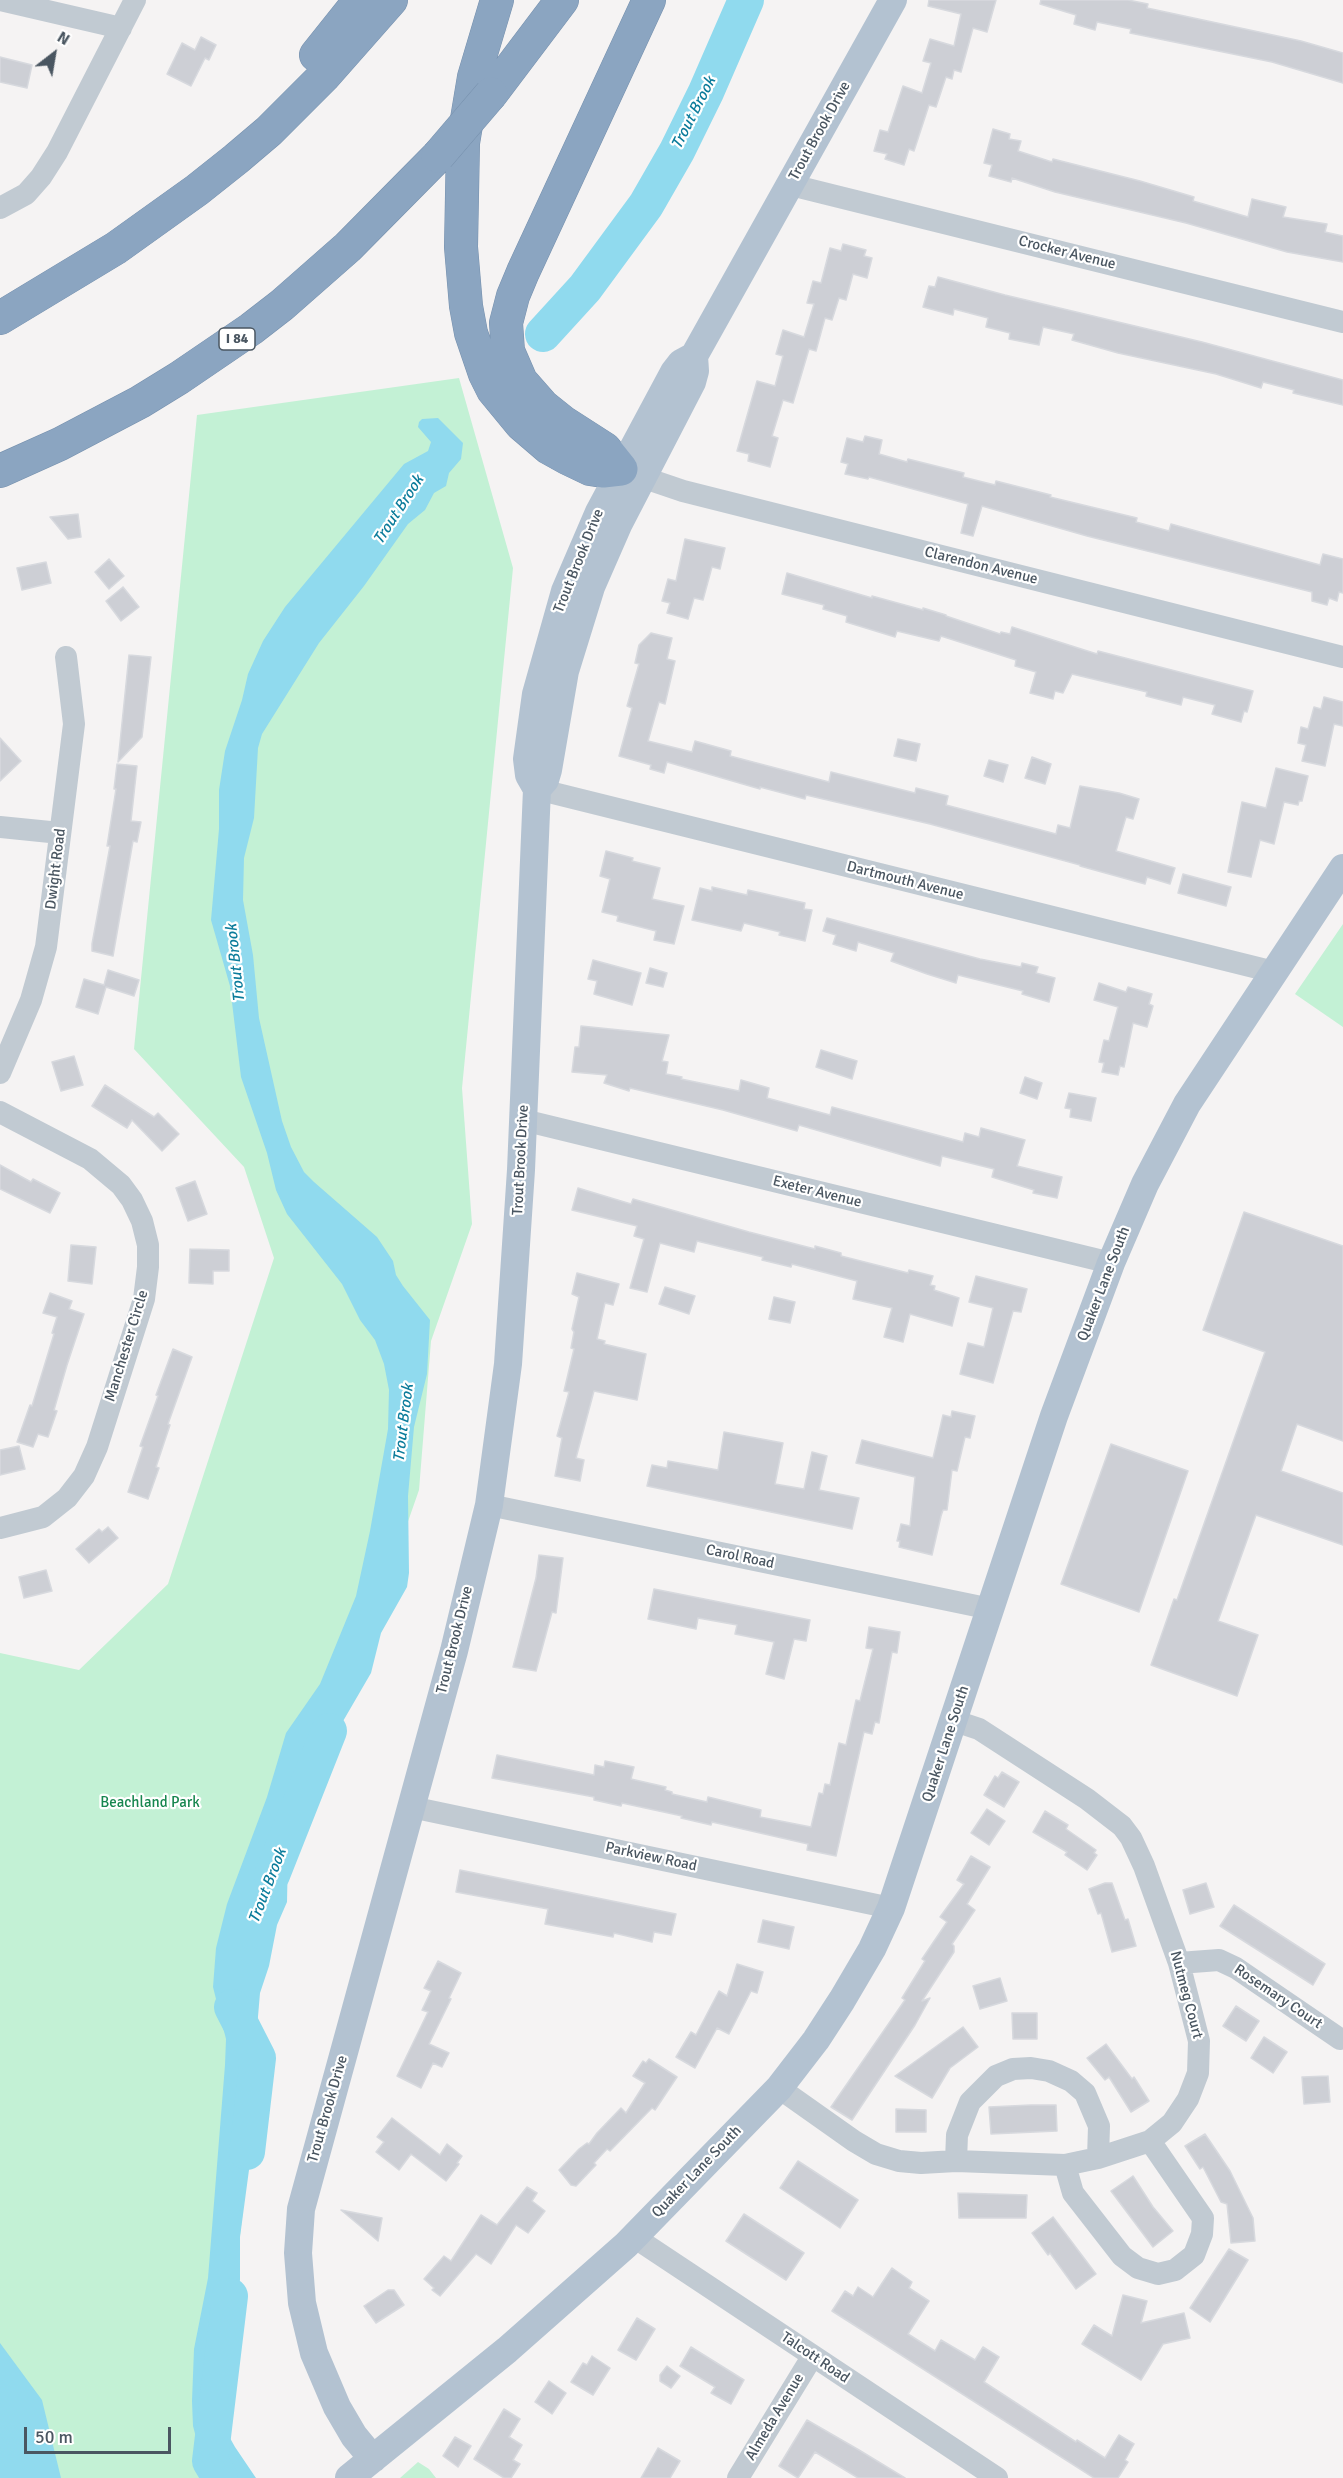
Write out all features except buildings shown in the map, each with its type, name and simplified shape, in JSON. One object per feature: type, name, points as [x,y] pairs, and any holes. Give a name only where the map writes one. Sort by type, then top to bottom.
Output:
[{"type":"highway","points":[[236,159],[360,0]]},
{"type":"highway","points":[[0,318],[116,248],[236,159],[269,131],[324,76],[391,0]]},
{"type":"highway","points":[[497,0],[474,77],[463,143],[461,247],[466,306],[471,333],[481,365],[493,390],[504,406],[534,437],[567,458],[590,469],[631,473]]},
{"type":"highway","points":[[524,52],[546,0]]},
{"type":"highway","name":"I 84","points":[[0,471],[60,444],[140,402],[242,336],[282,305],[326,267],[438,156],[491,94],[562,0]]},
{"type":"highway","points":[[631,473],[604,448],[553,415],[528,389],[508,351],[506,323],[513,296],[523,272],[649,0]]},
{"type":"main road","name":"Trout Brook Drive","points":[[373,2459],[354,2436],[337,2407],[314,2353],[302,2303],[298,2253],[302,2209],[454,1651],[489,1505],[508,1364],[523,1120],[537,789],[529,775],[527,759],[531,722],[543,666],[576,562],[631,473],[674,372],[681,363],[694,356],[893,0]]},
{"type":"main road","name":"Quaker Lane South","points":[[349,2478],[555,2309],[634,2237],[779,2088],[843,2000],[872,1949],[891,1908],[955,1721],[1054,1416],[1111,1263],[1145,1184],[1177,1122],[1220,1052],[1343,868]]},
{"type":"street","points":[[0,0],[121,28]]},
{"type":"street","points":[[0,208],[26,194],[41,177],[57,152],[135,0]]},
{"type":"street","name":"Crocker Avenue","points":[[790,185],[1343,322]]},
{"type":"street","name":"Clarendon Avenue","points":[[631,473],[683,491],[1343,657]]},
{"type":"street","name":"Dwight Road","points":[[0,1073],[31,1000],[46,947],[74,724],[66,657]]},
{"type":"street","name":"Dartmouth Avenue","points":[[537,789],[1274,972]]},
{"type":"street","points":[[0,827],[60,833]]},
{"type":"street","name":"Manchester Circle","points":[[0,1112],[90,1159],[106,1170],[132,1200],[142,1221],[148,1245],[144,1299],[97,1446],[84,1476],[67,1498],[43,1517],[0,1528]]},
{"type":"street","name":"Exeter Avenue","points":[[523,1120],[1111,1263]]},
{"type":"street","name":"Carol Road","points":[[489,1505],[991,1609]]},
{"type":"street","name":"Nutmeg Court","points":[[779,2088],[876,2154],[898,2161],[921,2163],[956,2161],[1065,2165],[1098,2158],[1150,2141],[1172,2123],[1188,2099],[1198,2073],[1199,2041],[1179,1963],[1139,1852],[1122,1826],[1087,1799],[979,1729],[955,1721]]},
{"type":"street","name":"Parkview Road","points":[[411,1807],[891,1908]]},
{"type":"street","name":"Rosemary Court","points":[[1179,1963],[1219,1960],[1236,1968],[1340,2039]]},
{"type":"street","points":[[956,2161],[957,2135],[970,2102],[996,2076],[1013,2069],[1030,2068],[1049,2071],[1071,2081],[1085,2093],[1099,2126],[1098,2158]]},
{"type":"street","points":[[1065,2165],[1073,2193],[1122,2256],[1138,2268],[1158,2274],[1175,2270],[1194,2255],[1202,2234],[1203,2218],[1150,2141]]},
{"type":"street","name":"Talcott Road","points":[[634,2237],[997,2478]]},
{"type":"street","name":"Almeda Avenue","points":[[738,2478],[812,2357]]},
{"type":"green space","name":"Beachland Park","points":[[459,378],[513,568],[462,1088],[472,1224],[431,1341],[419,1490],[291,1857],[228,1991],[261,2059],[217,2428],[241,2478],[0,2478],[0,1653],[79,1670],[168,1584],[274,1258],[244,1167],[134,1049],[197,415]]},
{"type":"green space","points":[[1343,924],[1343,1027],[1295,994]]},
{"type":"green space","points":[[418,2462],[429,2469],[436,2478],[400,2478]]},
{"type":"water","points":[[438,418],[463,443],[461,459],[449,473],[446,486],[434,493],[425,510],[408,524],[364,586],[319,643],[262,734],[258,748],[254,818],[244,858],[243,900],[253,955],[259,1018],[282,1121],[291,1147],[304,1172],[377,1237],[393,1261],[396,1275],[403,1286],[430,1320],[427,1374],[414,1427],[408,1496],[409,1573],[407,1587],[381,1633],[371,1673],[310,1778],[294,1813],[288,1853],[287,1902],[277,1925],[269,1966],[260,1993],[252,2087],[251,2155],[240,2237],[240,2280],[229,2334],[223,2346],[220,2380],[221,2422],[256,2478],[207,2478],[193,2426],[192,2401],[194,2349],[208,2278],[225,2065],[226,2039],[213,1987],[216,1948],[227,1904],[267,1797],[286,1733],[320,1684],[356,1596],[388,1429],[389,1390],[384,1364],[375,1340],[360,1320],[342,1284],[287,1214],[276,1190],[267,1153],[241,1077],[230,986],[211,920],[219,829],[219,790],[225,751],[248,674],[263,641],[285,607],[404,464],[428,451],[431,442],[418,427],[419,422],[422,419]]},
{"type":"water","points":[[0,2343],[42,2400],[61,2478],[0,2478]]},
{"type":"waterway","name":"Trout Brook","points":[[543,334],[585,288],[646,205],[677,151],[706,92],[746,0]]},
{"type":"waterway","name":"Trout Brook","points":[[272,1875],[329,1731]]},
{"type":"waterway","name":"Trout Brook","points":[[232,2007],[258,2058],[247,2152]]},
{"type":"waterway","name":"Trout Brook","points":[[220,2478],[210,2461],[230,2296]]}]
